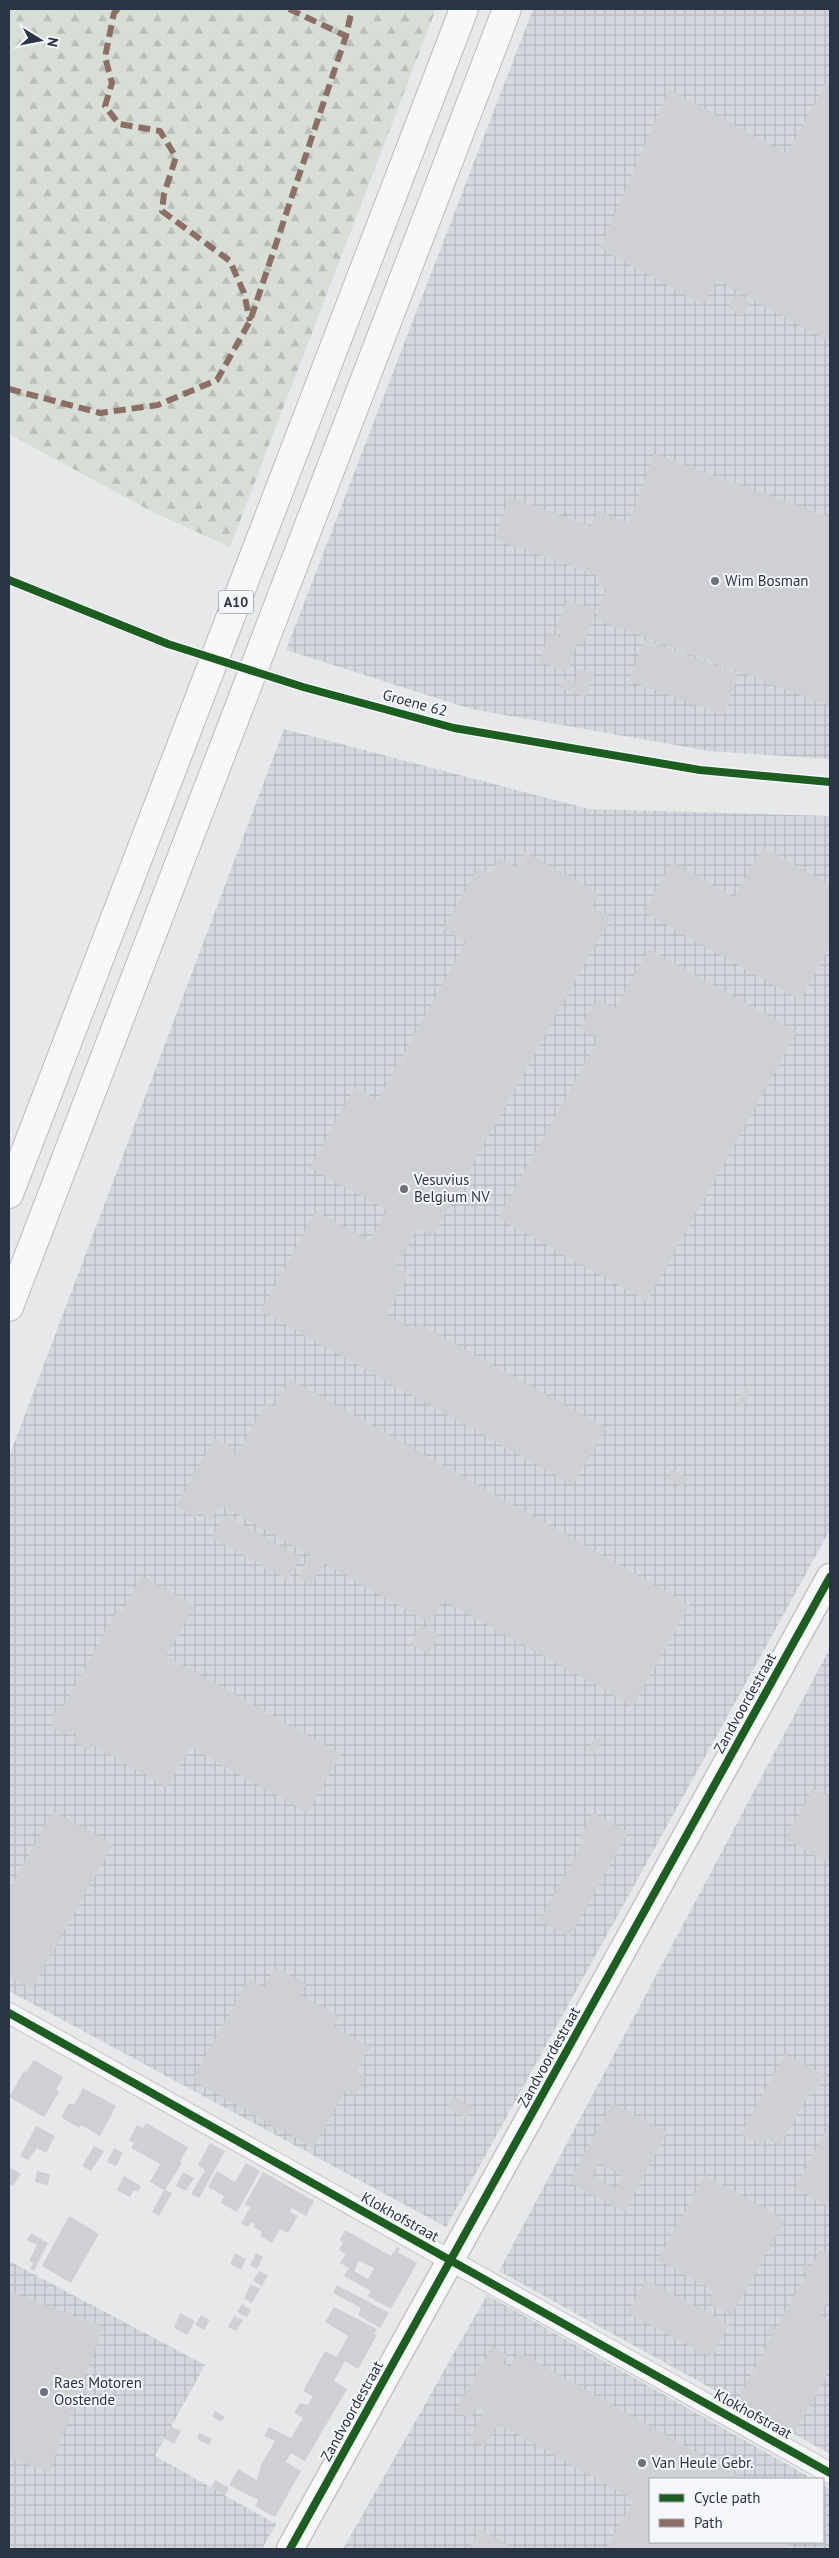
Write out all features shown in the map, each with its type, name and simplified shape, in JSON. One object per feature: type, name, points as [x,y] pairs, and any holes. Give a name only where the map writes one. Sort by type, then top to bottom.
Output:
[{"type":"highway","name":"A10","points":[[9,1194],[464,9]]},
{"type":"highway","name":"A10","points":[[9,1307],[507,9]]},
{"type":"main road","name":"Zandvoordestraat","points":[[290,2549],[830,1577]]},
{"type":"street","name":"Klokhofstraat","points":[[9,2012],[830,2473]]},
{"type":"shaded area","points":[[533,9],[830,9],[830,759],[709,751],[471,709],[286,650]]},
{"type":"shaded area","points":[[284,729],[589,809],[830,816],[830,1530],[446,2227],[9,1991],[9,1457]]},
{"type":"shaded area","points":[[830,1648],[830,2454],[499,2271]]},
{"type":"shaded area","points":[[9,2261],[205,2365],[155,2456],[276,2524],[262,2549],[9,2549]]},
{"type":"shaded area","points":[[487,2295],[811,2478],[649,2478],[649,2543],[824,2543],[824,2486],[830,2489],[830,2549],[343,2549]]},
{"type":"green space","points":[[9,9],[436,9],[230,547],[151,511],[9,434]]},
{"type":"building","points":[[830,76],[830,342],[718,280],[703,305],[600,248],[669,89],[787,154]]},
{"type":"building","points":[[736,294],[751,302],[743,316],[728,308]]},
{"type":"building","name":"Wim Bosman","points":[[654,454],[830,517],[830,706],[595,619],[606,589],[598,585],[601,577],[495,539],[509,497],[591,526],[597,511],[629,522]]},
{"type":"building","points":[[567,600],[596,610],[583,645],[577,643],[568,671],[560,670],[539,661],[550,632],[560,636],[562,630],[556,628]]},
{"type":"building","points":[[644,639],[739,674],[724,715],[629,681]]},
{"type":"building","points":[[579,669],[594,674],[586,697],[572,692]]},
{"type":"building","points":[[563,678],[574,682],[571,691],[560,688]]},
{"type":"building","points":[[763,847],[830,885],[830,946],[800,1000],[644,912],[672,862],[734,897]]},
{"type":"building","name":"Vesuvius Belgium NV","points":[[525,852],[599,893],[591,907],[611,917],[433,1236],[418,1228],[404,1252],[396,1267],[409,1274],[386,1315],[414,1330],[418,1323],[606,1428],[573,1485],[261,1311],[316,1211],[370,1241],[387,1210],[310,1168],[355,1087],[378,1100],[466,942],[443,929],[478,868],[490,874],[499,858],[516,867]]},
{"type":"building","name":"Vesuvius Belgium NV","points":[[649,949],[797,1032],[647,1301],[498,1218],[599,1038],[580,1028],[597,999],[615,1009]]},
{"type":"building","points":[[290,1379],[690,1605],[633,1706],[443,1600],[430,1623],[326,1564],[310,1584],[298,1577],[310,1555],[220,1505],[211,1521],[199,1512],[196,1517],[176,1506],[215,1438],[235,1449],[232,1453],[236,1455],[266,1403],[274,1407]]},
{"type":"building","points":[[745,1387],[751,1390],[743,1407],[736,1404]]},
{"type":"building","points":[[672,1469],[688,1478],[683,1487],[667,1478]]},
{"type":"building","points":[[225,1515],[301,1557],[288,1580],[212,1538]]},
{"type":"building","points":[[142,1576],[195,1606],[166,1656],[341,1754],[308,1813],[190,1747],[167,1787],[92,1745],[89,1751],[73,1741],[77,1733],[74,1731],[63,1734],[55,1729],[52,1723],[54,1713],[63,1707],[118,1609],[122,1611]]},
{"type":"building","points":[[421,1625],[439,1635],[429,1654],[410,1644]]},
{"type":"building","points":[[595,1737],[602,1741],[595,1754],[588,1750]]},
{"type":"building","points":[[813,1788],[830,1797],[830,1864],[785,1839]]},
{"type":"building","points":[[53,1811],[113,1844],[32,1989],[9,1976],[9,1890]]},
{"type":"building","points":[[593,1813],[628,1832],[570,1937],[540,1920],[584,1841],[579,1838]]},
{"type":"building","points":[[276,1967],[306,1984],[301,1995],[340,2017],[334,2027],[370,2047],[357,2071],[366,2076],[355,2096],[346,2090],[313,2148],[192,2080],[249,1979],[264,1987]]},
{"type":"building","points":[[785,2054],[825,2075],[814,2095],[809,2093],[780,2146],[767,2138],[762,2146],[741,2134]]},
{"type":"building","points":[[34,2060],[63,2077],[56,2090],[59,2092],[44,2117],[9,2097],[24,2071],[26,2072]]},
{"type":"building","points":[[83,2088],[116,2106],[100,2136],[81,2125],[79,2128],[61,2117],[69,2103],[74,2105]]},
{"type":"building","points":[[453,2096],[473,2107],[467,2118],[447,2107]]},
{"type":"building","points":[[612,2103],[667,2132],[625,2212],[569,2182]],"holes":[[[599,2163],[623,2176],[616,2189],[592,2175]]]},
{"type":"building","points":[[146,2123],[188,2147],[180,2162],[182,2163],[165,2190],[172,2193],[159,2216],[152,2212],[164,2190],[150,2182],[160,2164],[131,2148],[134,2143],[129,2140],[137,2125],[143,2128]]},
{"type":"building","points":[[830,2123],[830,2206],[829,2207],[795,2188]]},
{"type":"building","points":[[36,2126],[55,2136],[46,2153],[37,2148],[28,2160],[20,2156]]},
{"type":"building","points":[[210,2143],[225,2151],[199,2198],[191,2194],[205,2170],[198,2165]]},
{"type":"building","points":[[94,2146],[104,2151],[91,2171],[82,2166]]},
{"type":"building","points":[[114,2148],[123,2153],[116,2166],[107,2162]]},
{"type":"building","points":[[246,2163],[260,2171],[237,2212],[221,2203],[224,2196],[208,2187],[217,2171],[235,2182]]},
{"type":"building","points":[[9,2167],[21,2174],[13,2186],[9,2183]]},
{"type":"building","points":[[37,2171],[50,2174],[48,2185],[35,2182]]},
{"type":"building","points":[[183,2172],[194,2178],[186,2191],[176,2186]]},
{"type":"building","points":[[263,2172],[314,2201],[306,2216],[292,2208],[290,2212],[298,2216],[288,2233],[280,2229],[272,2243],[260,2236],[262,2232],[254,2227],[255,2225],[251,2222],[248,2227],[241,2224],[250,2207],[245,2204]]},
{"type":"building","points":[[705,2175],[785,2220],[732,2315],[707,2302],[714,2291],[658,2260]]},
{"type":"building","points":[[124,2176],[141,2186],[138,2192],[134,2190],[130,2197],[117,2190]]},
{"type":"building","points":[[69,2216],[99,2234],[71,2283],[42,2266]]},
{"type":"building","points":[[345,2230],[391,2256],[397,2247],[400,2248],[398,2252],[417,2263],[391,2309],[368,2296],[371,2291],[344,2276],[349,2268],[340,2263],[346,2254],[339,2250],[343,2242],[340,2240]],"holes":[[[359,2261],[374,2268],[368,2279],[354,2271]]]},
{"type":"building","points":[[31,2233],[48,2243],[34,2271],[30,2269],[33,2263],[29,2261],[37,2245],[27,2240]]},
{"type":"building","points":[[820,2250],[830,2255],[830,2297],[820,2315],[830,2320],[830,2369],[795,2433],[737,2400],[772,2336],[767,2333],[771,2326],[776,2329],[807,2273],[802,2270],[805,2263],[811,2267]]},
{"type":"building","points":[[235,2253],[246,2259],[241,2270],[230,2264]]},
{"type":"building","points":[[256,2253],[263,2257],[257,2269],[250,2265]]},
{"type":"building","points":[[259,2271],[268,2275],[262,2286],[253,2281]]},
{"type":"building","points":[[646,2280],[729,2324],[712,2358],[628,2313]]},
{"type":"building","points":[[251,2284],[260,2289],[252,2303],[244,2298]]},
{"type":"building","points":[[337,2285],[389,2313],[380,2328],[358,2315],[361,2308],[333,2293]]},
{"type":"building","name":"Raes Motoren Oostende","points":[[9,2291],[104,2327],[49,2472],[9,2457]]},
{"type":"building","points":[[242,2304],[251,2310],[247,2317],[237,2312]]},
{"type":"building","points":[[334,2307],[377,2329],[374,2334],[377,2335],[358,2369],[345,2361],[334,2381],[347,2389],[305,2461],[291,2453],[286,2462],[301,2471],[275,2517],[255,2506],[258,2500],[229,2485],[238,2469],[257,2480],[261,2465],[275,2441],[264,2436],[269,2427],[291,2438],[303,2418],[294,2413],[300,2403],[308,2405],[313,2396],[303,2391],[325,2351],[337,2357],[348,2336],[325,2322]]},
{"type":"building","points":[[180,2313],[195,2321],[187,2335],[174,2328]]},
{"type":"building","points":[[201,2315],[210,2320],[204,2330],[195,2325]]},
{"type":"building","points":[[234,2316],[243,2320],[236,2331],[228,2327]]},
{"type":"building","name":"Van Heule Gebr.","points":[[492,2346],[507,2355],[502,2363],[510,2367],[519,2352],[742,2478],[649,2478],[649,2543],[789,2543],[786,2549],[606,2549],[634,2500],[498,2424],[484,2447],[469,2439],[485,2410],[478,2406],[470,2419],[455,2411]]},
{"type":"building","points":[[215,2411],[225,2417],[221,2422],[212,2416]]},
{"type":"building","points":[[171,2426],[181,2431],[174,2444],[164,2438]]},
{"type":"building","points":[[199,2433],[212,2439],[209,2445],[197,2439]]},
{"type":"building","points":[[215,2480],[229,2488],[225,2495],[211,2487]]},
{"type":"building","points":[[480,2529],[515,2549],[469,2549]]},
{"type":"marked path","points":[[118,9],[114,13],[105,57],[112,83],[105,106],[119,124],[160,131],[176,157],[164,194],[162,211],[230,261],[244,293],[250,321]]},
{"type":"marked path","points":[[289,9],[346,36]]},
{"type":"marked path","points":[[9,389],[100,413],[158,405],[217,380],[250,321],[346,36],[352,9]]},
{"type":"cycle path","name":"Groene 62","points":[[9,580],[168,644],[303,687],[454,728],[700,770],[830,782]]},
{"type":"cycle path","points":[[290,2549],[830,1577]]},
{"type":"cycle path","points":[[9,2013],[830,2473]]},
{"type":"place","name":"Wim Bosman","points":[[715,581]]},
{"type":"place","name":"Vesuvius Belgium NV","points":[[404,1189]]},
{"type":"place","name":"Raes Motoren Oostende","points":[[44,2392]]},
{"type":"place","name":"Van Heule Gebr.","points":[[642,2463]]}]
